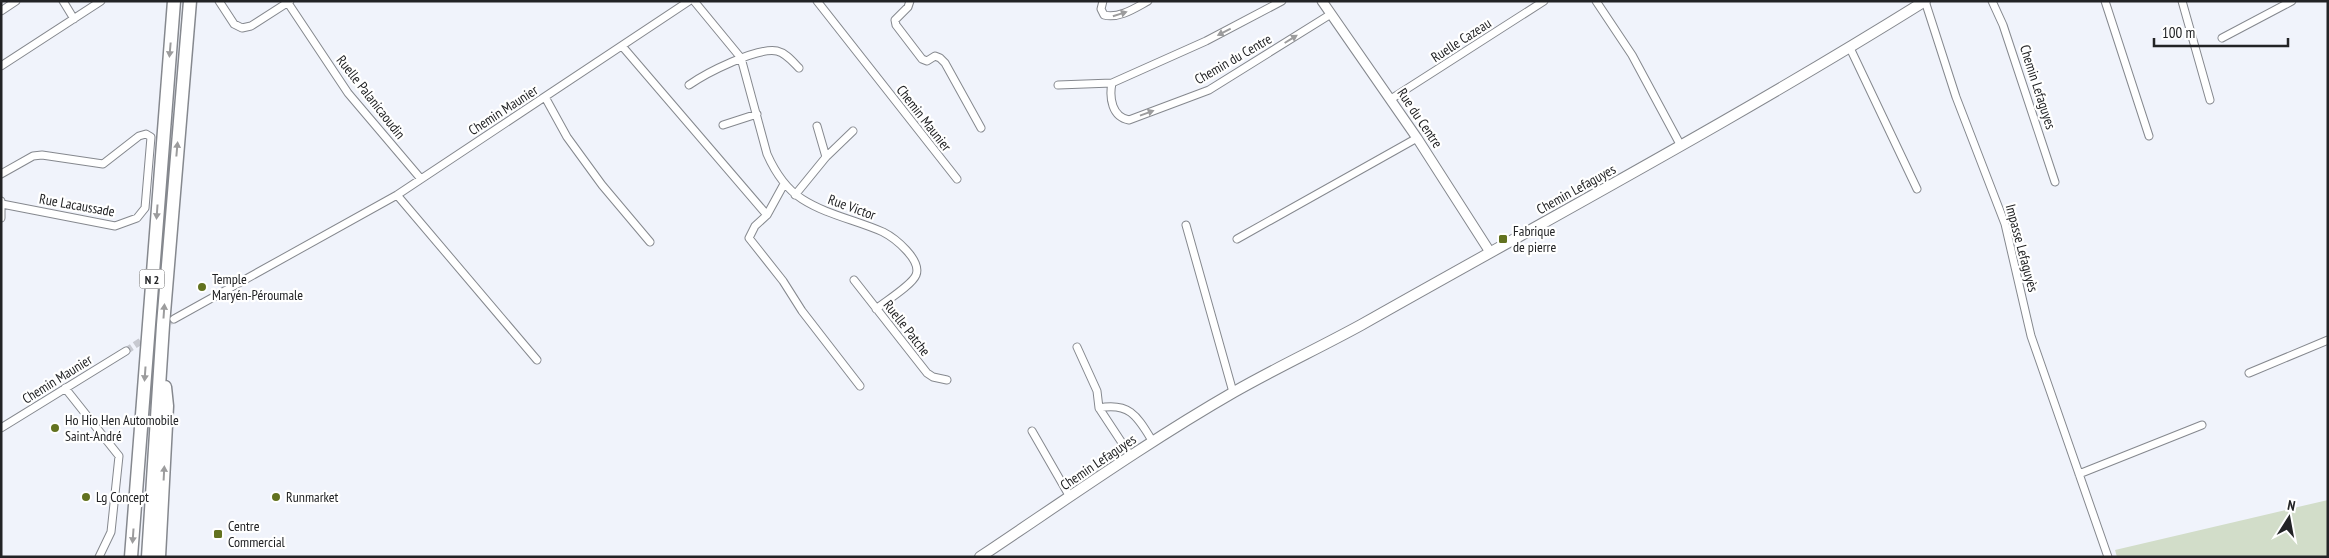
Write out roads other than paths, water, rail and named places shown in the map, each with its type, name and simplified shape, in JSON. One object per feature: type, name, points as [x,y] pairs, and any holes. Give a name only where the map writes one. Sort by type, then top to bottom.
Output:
[{"type":"highway","name":"N 2","points":[[131,557],[174,1]]},
{"type":"highway","name":"N 2","points":[[148,557],[161,359],[190,1]]},
{"type":"highway","points":[[159,557],[167,406],[161,359]]},
{"type":"main road","name":"Chemin Lefaguyes","points":[[980,557],[1130,455],[1233,392],[1361,325],[1681,146],[1850,48],[1925,1]]},
{"type":"street","points":[[1,10],[16,1]]},
{"type":"street","points":[[63,1],[74,19]]},
{"type":"street","points":[[1,66],[101,1]]},
{"type":"street","name":"Ruelle Palanicaoudin","points":[[219,1],[234,24],[242,28],[251,26],[289,2],[348,93],[420,179]]},
{"type":"street","name":"Chemin Maunier","points":[[174,319],[397,195],[689,1]]},
{"type":"street","name":"Rue Victor","points":[[694,1],[741,58],[767,154],[784,184],[796,195],[819,209],[884,233],[900,244],[915,262],[917,271],[913,280],[876,309]]},
{"type":"street","name":"Chemin Maunier","points":[[817,1],[957,179]]},
{"type":"street","points":[[910,1],[908,7],[894,20],[896,24],[922,59],[927,61],[935,56],[945,63],[981,128]]},
{"type":"street","points":[[1103,1],[1101,9],[1104,15],[1110,16],[1117,16],[1148,1]]},
{"type":"street","name":"Chemin du Centre","points":[[1058,85],[1112,83],[1206,41],[1282,1]]},
{"type":"street","name":"Rue du Centre","points":[[1322,1],[1391,99],[1490,252]]},
{"type":"street","name":"Ruelle Cazeau","points":[[1391,99],[1544,1]]},
{"type":"street","points":[[1596,1],[1632,55],[1681,146]]},
{"type":"street","name":"Impasse Lefaguyès","points":[[1925,1],[1956,97],[2005,224],[2031,336],[2108,557]]},
{"type":"street","name":"Chemin Lefaguyes","points":[[1992,1],[2003,25],[2055,182]]},
{"type":"street","points":[[2105,1],[2149,136]]},
{"type":"street","points":[[2182,1],[2210,100]]},
{"type":"street","points":[[2222,38],[2292,1]]},
{"type":"street","name":"Chemin du Centre","points":[[1112,83],[1111,91],[1115,113],[1121,118],[1129,120],[1209,90],[1331,14]]},
{"type":"street","points":[[622,46],[767,215]]},
{"type":"street","points":[[1850,48],[1917,189]]},
{"type":"street","points":[[689,85],[703,75],[741,58],[777,51],[783,53],[799,68]]},
{"type":"street","points":[[545,96],[567,137],[602,185],[650,242]]},
{"type":"street","points":[[723,125],[757,114]]},
{"type":"street","points":[[818,126],[826,157]]},
{"type":"street","points":[[796,195],[826,157],[852,131]]},
{"type":"street","name":"Rue Lacaussade","points":[[1,174],[33,156],[42,155],[95,165],[103,164],[139,136],[146,134],[151,137],[145,208],[137,218],[115,226],[1,202],[1,218]]},
{"type":"street","points":[[1237,239],[1417,138]]},
{"type":"street","points":[[784,184],[767,215],[755,226],[750,238],[783,281],[802,311],[860,386]]},
{"type":"street","points":[[397,195],[537,360]]},
{"type":"street","points":[[1186,225],[1233,392]]},
{"type":"street","name":"Ruelle Patche","points":[[854,280],[927,373],[933,377],[947,380]]},
{"type":"street","points":[[2249,373],[2328,340]]},
{"type":"street","points":[[1077,347],[1097,392],[1099,408],[1130,455]]},
{"type":"street","name":"Chemin Maunier","points":[[1,428],[126,351]]},
{"type":"street","points":[[65,388],[119,456],[111,532],[99,557]]},
{"type":"street","points":[[1099,408],[1116,407],[1134,413],[1153,442]]},
{"type":"street","points":[[2079,474],[2202,425]]},
{"type":"street","points":[[1032,431],[1070,497]]},
{"type":"tunnel","points":[[126,351],[174,319]]},
{"type":"place","name":"Fabrique de pierre","points":[[1503,239]]},
{"type":"place","name":"Temple Maryén-Péroumale","points":[[202,287]]},
{"type":"place","name":"Ho Hio Hen Automobile Saint-André","points":[[55,428]]},
{"type":"place","name":"Lg Concept","points":[[86,497]]},
{"type":"place","name":"Runmarket","points":[[276,497]]},
{"type":"place","name":"Centre Commercial","points":[[218,534]]}]
